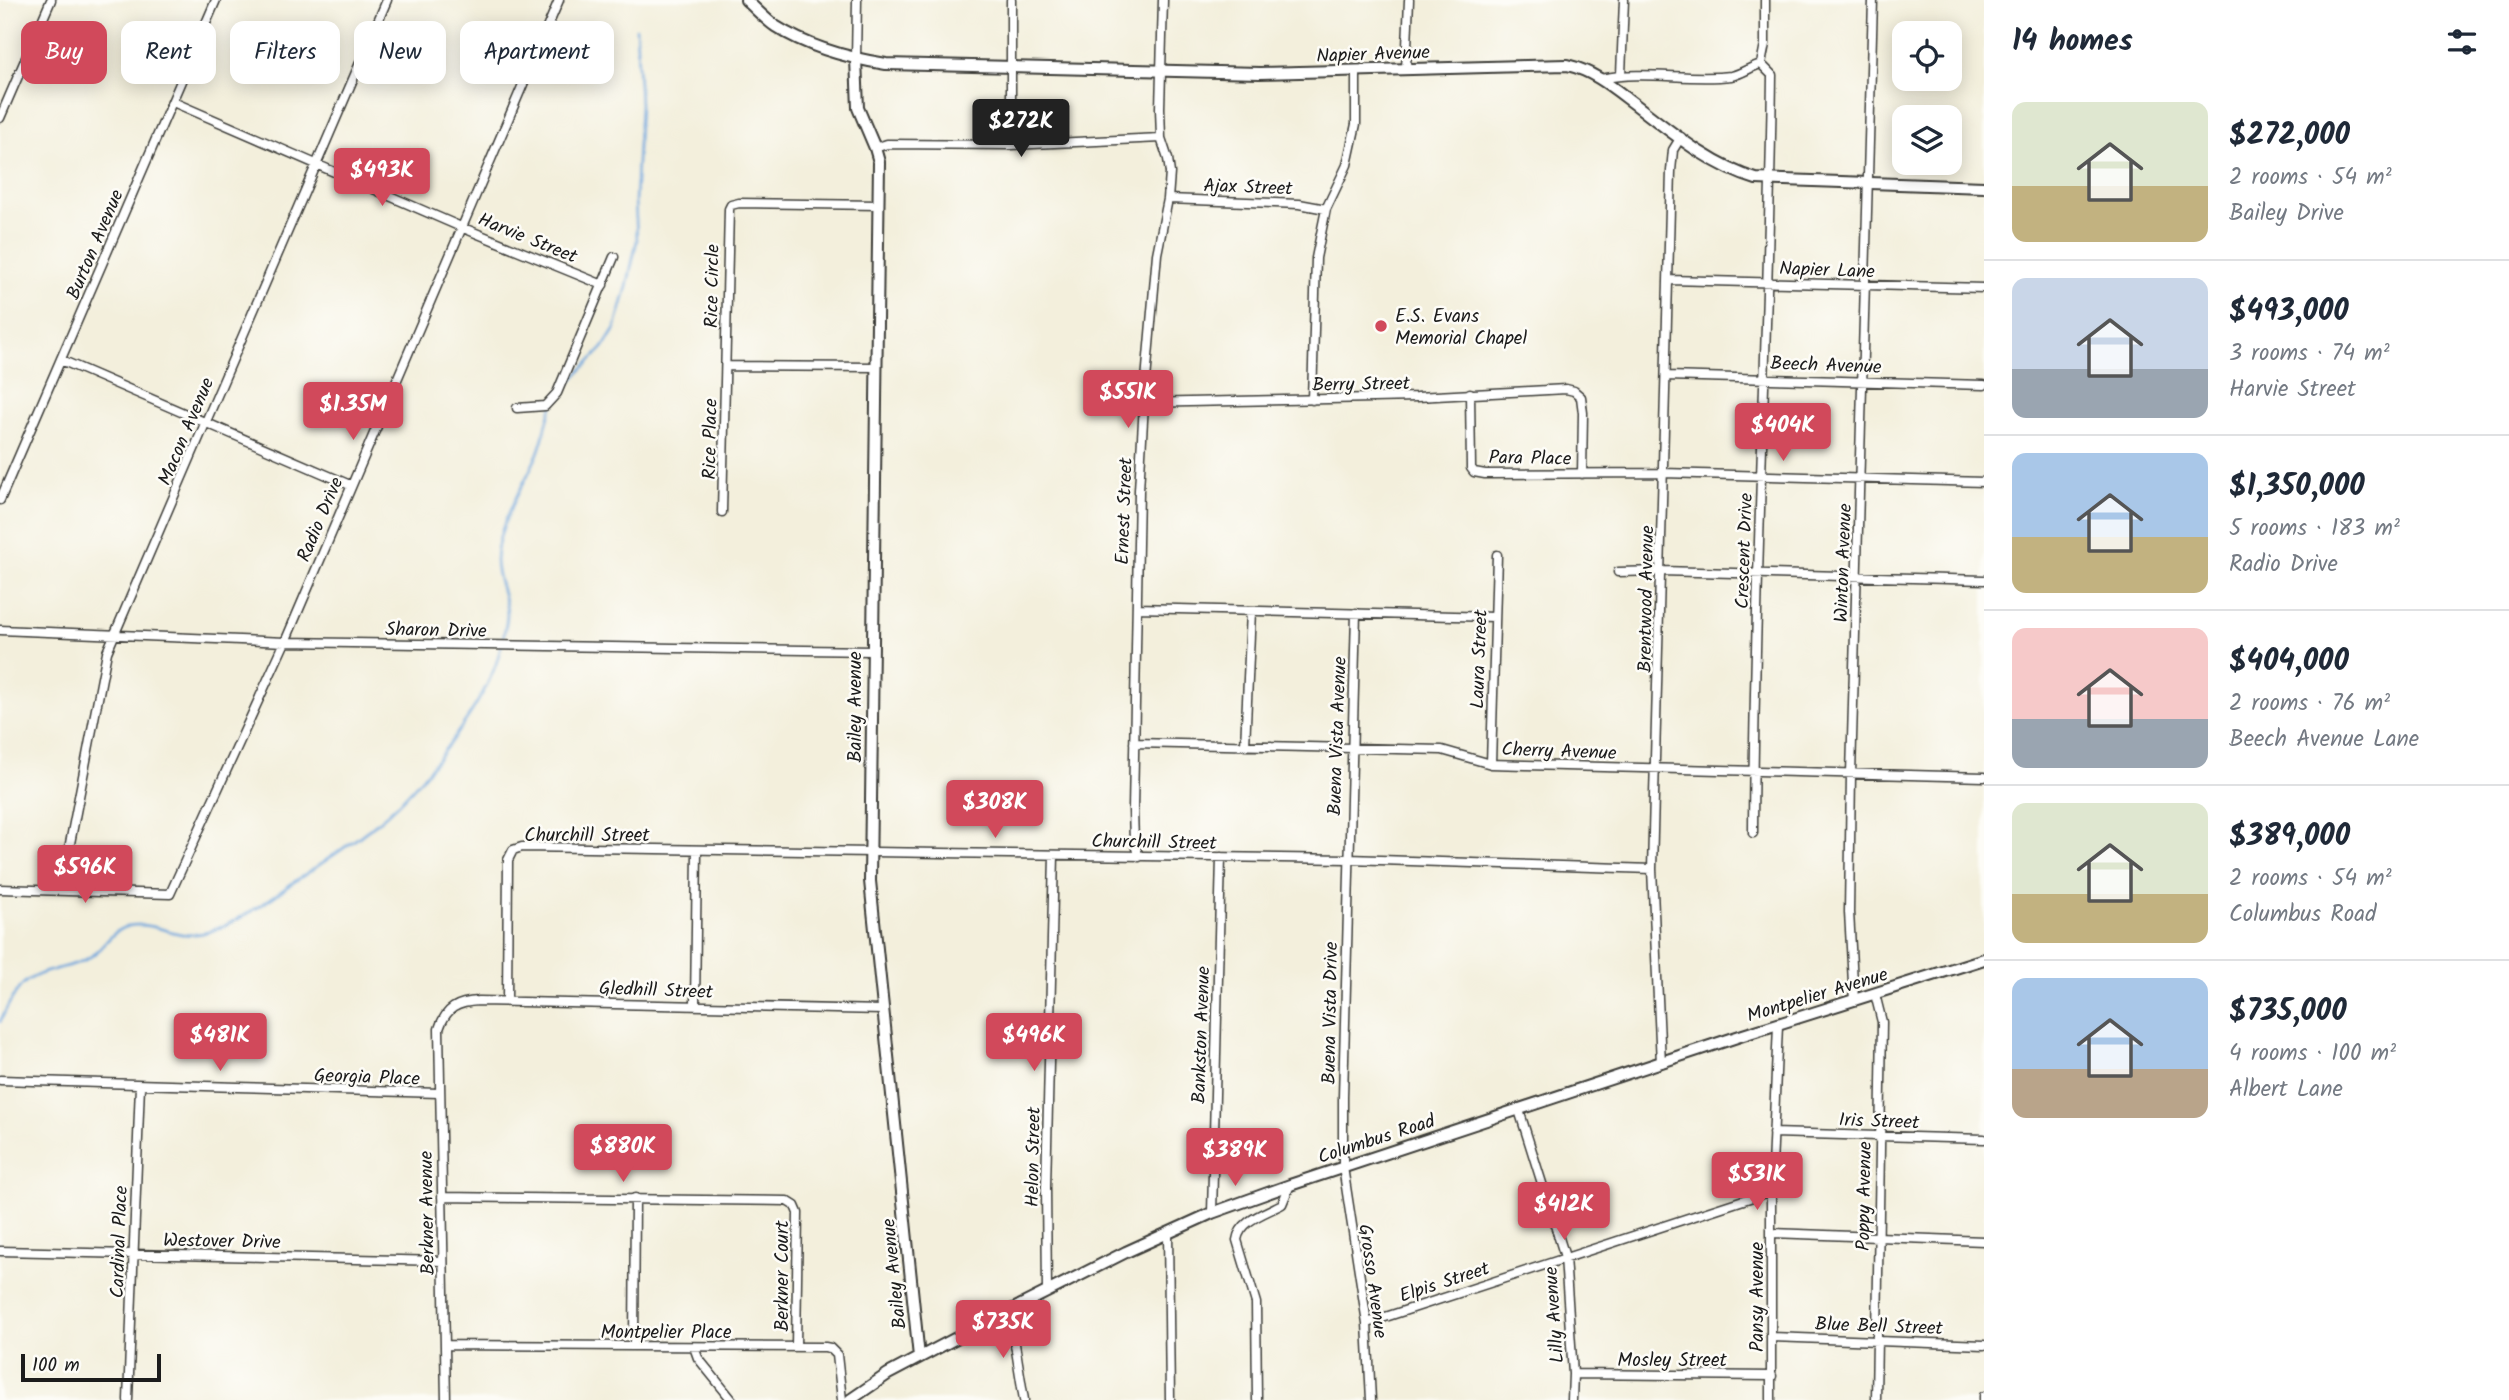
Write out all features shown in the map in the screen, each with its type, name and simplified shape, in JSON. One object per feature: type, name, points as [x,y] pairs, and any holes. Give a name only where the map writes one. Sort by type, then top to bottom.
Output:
[{"type":"street","points":[[0,118],[51,0]]},
{"type":"street","name":"Burton Avenue","points":[[0,500],[216,0]]},
{"type":"street","name":"Macon Avenue","points":[[61,890],[107,652],[387,0]]},
{"type":"street","name":"Radio Drive","points":[[61,890],[170,894],[285,642],[559,0]]},
{"type":"street","name":"Napier Avenue","points":[[746,0],[776,26],[821,47],[856,59],[911,65],[1260,73],[1557,65],[1585,70],[1601,79],[1724,167],[1739,174],[1771,181],[1984,187]]},
{"type":"street","points":[[856,59],[857,0]]},
{"type":"street","points":[[1011,0],[1011,145]]},
{"type":"street","name":"Ernest Street","points":[[1139,857],[1134,842],[1134,743],[1144,403],[1157,254],[1168,199],[1168,159],[1161,138],[1163,0]]},
{"type":"street","points":[[1406,70],[1409,0]]},
{"type":"street","points":[[1621,75],[1624,0]]},
{"type":"street","points":[[1601,79],[1621,75],[1722,76],[1742,73],[1761,64],[1765,44],[1765,0]]},
{"type":"street","name":"Winton Avenue","points":[[1854,1001],[1849,912],[1851,774],[1873,0]]},
{"type":"street","name":"Bailey Avenue","points":[[856,59],[858,108],[876,148],[879,162],[870,881],[919,1357]]},
{"type":"street","name":"Crescent Drive","points":[[1753,833],[1758,574],[1771,181],[1772,75],[1761,64]]},
{"type":"street","points":[[1312,400],[1316,258],[1326,209],[1347,165],[1356,124],[1356,71]]},
{"type":"street","name":"Harvie Street","points":[[173,102],[461,227],[603,285]]},
{"type":"street","name":"Brentwood Avenue","points":[[1661,1063],[1652,869],[1672,155],[1681,137]]},
{"type":"street","points":[[876,148],[887,144],[1011,145],[1161,138]]},
{"type":"street","name":"Ajax Street","points":[[1168,199],[1299,204],[1326,209]]},
{"type":"street","name":"Rice Circle","points":[[726,366],[728,224],[732,205],[879,205]]},
{"type":"street","points":[[517,408],[545,406],[557,393],[614,257]]},
{"type":"street","name":"Napier Lane","points":[[1669,279],[1984,288]]},
{"type":"street","points":[[61,360],[350,485]]},
{"type":"street","points":[[726,366],[877,367]]},
{"type":"street","name":"Rice Place","points":[[722,512],[726,366]]},
{"type":"street","name":"Beech Avenue","points":[[1667,376],[1984,385]]},
{"type":"street","name":"Berry Street","points":[[1144,403],[1417,397],[1566,389],[1581,397],[1583,474]]},
{"type":"street","name":"Para Place","points":[[1470,393],[1469,456],[1474,472],[1583,474]]},
{"type":"street","points":[[1583,474],[1664,473],[1984,482]]},
{"type":"street","name":"Laura Street","points":[[1490,764],[1497,555]]},
{"type":"street","points":[[1618,572],[1984,580]]},
{"type":"street","points":[[1137,608],[1495,617]]},
{"type":"street","points":[[1245,746],[1251,611]]},
{"type":"street","name":"Buena Vista Avenue","points":[[1349,859],[1356,614]]},
{"type":"street","name":"Sharon Drive","points":[[0,630],[285,642],[872,651]]},
{"type":"street","name":"Cherry Avenue","points":[[1134,743],[1442,750],[1490,764],[1984,777]]},
{"type":"street","name":"Churchill Street","points":[[507,1001],[508,860],[513,850],[522,847],[1349,859],[1652,869]]},
{"type":"street","points":[[695,1006],[697,851]]},
{"type":"street","name":"Helon Street","points":[[1047,1292],[1046,1173],[1054,855]]},
{"type":"street","name":"Bankston Avenue","points":[[1212,1213],[1221,858]]},
{"type":"street","name":"Buena Vista Drive","points":[[1343,1167],[1349,859]]},
{"type":"street","points":[[0,889],[61,890]]},
{"type":"street","name":"Montpelier Avenue","points":[[1661,1063],[1984,959]]},
{"type":"street","name":"Poppy Avenue","points":[[1875,994],[1882,1023],[1876,1400]]},
{"type":"street","name":"Gledhill Street","points":[[440,1025],[443,1016],[457,1004],[479,1001],[883,1010]]},
{"type":"street","name":"Berkner Avenue","points":[[440,1025],[446,1400]]},
{"type":"street","name":"Pansy Avenue","points":[[1771,1400],[1771,1191],[1778,1025]]},
{"type":"street","name":"Columbus Road","points":[[850,1400],[869,1385],[919,1357],[1212,1213],[1343,1167],[1661,1063]]},
{"type":"street","name":"Georgia Place","points":[[0,1080],[439,1093]]},
{"type":"street","name":"Cardinal Place","points":[[128,1400],[140,1085]]},
{"type":"street","name":"Lilly Avenue","points":[[1519,1110],[1565,1257],[1573,1374],[1572,1400]]},
{"type":"street","name":"Iris Street","points":[[1773,1133],[1984,1139]]},
{"type":"street","name":"Grosso Avenue","points":[[1343,1167],[1367,1323],[1371,1400]]},
{"type":"street","points":[[1257,1400],[1256,1303],[1237,1240],[1238,1232],[1243,1225],[1282,1204],[1290,1185]]},
{"type":"street","name":"Elpis Street","points":[[1367,1323],[1771,1191]]},
{"type":"street","points":[[442,1197],[635,1198],[634,1346]]},
{"type":"street","name":"Berkner Court","points":[[635,1198],[783,1200],[795,1206],[799,1233],[796,1347]]},
{"type":"street","points":[[1168,1233],[1170,1400]]},
{"type":"street","points":[[1772,1233],[1984,1241]]},
{"type":"street","name":"Westover Drive","points":[[0,1251],[443,1261]]},
{"type":"street","points":[[1006,1314],[1024,1400]]},
{"type":"street","name":"Blue Bell Street","points":[[1772,1337],[1984,1345]]},
{"type":"street","name":"Montpelier Place","points":[[446,1345],[825,1347],[835,1352],[842,1400]]},
{"type":"street","points":[[694,1347],[698,1358],[732,1400]]},
{"type":"street","name":"Mosley Street","points":[[1573,1374],[1772,1376]]},
{"type":"waterway","points":[[562,390],[603,348],[615,329],[637,240],[635,201],[640,104],[636,28]]},
{"type":"waterway","points":[[0,1022],[15,994],[27,981],[85,960],[122,928],[140,925],[180,934],[197,934],[219,928],[242,917],[360,837],[396,806],[432,766],[481,696],[499,654],[507,613],[496,568],[501,533],[538,453],[556,398]]},
{"type":"place","name":"E.S. Evans Memorial Chapel","points":[[1381,326]]}]
